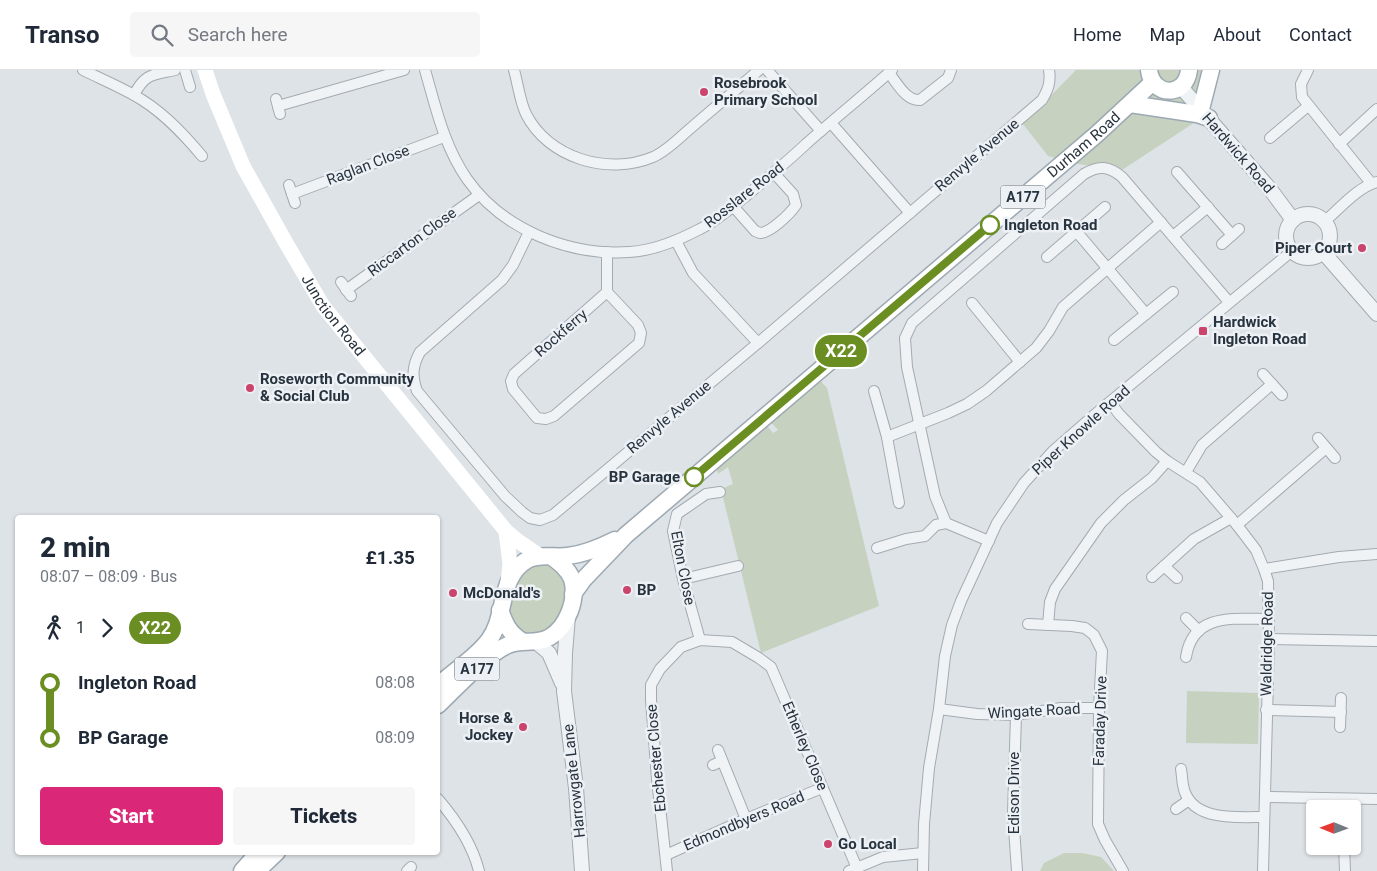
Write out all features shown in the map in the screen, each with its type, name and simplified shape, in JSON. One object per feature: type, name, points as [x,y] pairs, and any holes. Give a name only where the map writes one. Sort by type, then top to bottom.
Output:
[{"type":"main road","name":"Junction Road","points":[[206,70],[213,94],[243,166],[323,306],[506,531],[518,541],[546,556]]},
{"type":"main road","points":[[1181,87],[1186,82],[1189,70]]},
{"type":"main road","points":[[1130,104],[1205,114],[1210,70]]},
{"type":"main road","name":"Durham Road","points":[[573,594],[583,580],[626,535],[1097,134],[1130,104],[1151,76],[1162,89],[1169,91],[1181,87]]},
{"type":"main road","points":[[506,531],[510,564],[508,582]]},
{"type":"main road","name":"Durham Road","points":[[440,684],[478,653],[490,639],[508,582],[516,569],[528,559],[546,556],[568,556],[593,551],[626,535]]},
{"type":"main road","name":"Durham Road","points":[[440,702],[492,656],[508,645],[548,638],[560,630],[568,616],[573,594],[572,580],[563,564],[546,556]]},
{"type":"main road","points":[[500,610],[505,624],[513,636],[529,642]]},
{"type":"main road","points":[[242,871],[256,855]]},
{"type":"main road","points":[[257,871],[274,855]]},
{"type":"street","points":[[83,70],[134,94],[162,114],[202,156]]},
{"type":"street","points":[[134,94],[143,79],[175,70]]},
{"type":"street","points":[[185,70],[190,88]]},
{"type":"street","points":[[278,106],[404,70]]},
{"type":"street","name":"Rosslare Road","points":[[425,70],[444,137],[466,178],[478,194],[510,221],[529,232],[554,243],[572,248],[607,252],[630,252],[676,241],[702,228],[774,173],[891,71]]},
{"type":"street","points":[[514,70],[526,113],[537,130],[550,143],[570,156],[590,161],[620,164],[640,161],[654,156],[677,140],[759,70]]},
{"type":"street","points":[[767,70],[821,131]]},
{"type":"street","points":[[891,71],[909,97],[914,100],[920,100],[948,78],[951,70]]},
{"type":"street","name":"Renvyle Avenue","points":[[529,232],[513,265],[502,280],[420,352],[415,361],[412,377],[417,391],[499,489],[522,512],[530,518],[540,520],[552,514],[758,343],[1042,100],[1050,83],[1049,70]]},
{"type":"street","points":[[1308,70],[1301,84],[1302,97],[1339,144],[1374,182],[1324,222]]},
{"type":"street","name":"Hardwick Road","points":[[1181,87],[1270,189],[1293,220]]},
{"type":"street","points":[[1270,138],[1308,106]]},
{"type":"street","points":[[1339,144],[1377,109]]},
{"type":"street","points":[[831,123],[910,213]]},
{"type":"street","name":"Raglan Close","points":[[292,194],[444,137]]},
{"type":"street","points":[[946,523],[935,496],[919,424],[907,367],[906,338],[912,323],[1084,174],[1094,168],[1104,167],[1114,170],[1229,302]]},
{"type":"street","points":[[1177,172],[1208,207],[1236,232],[1222,244]]},
{"type":"street","points":[[733,206],[755,231],[760,233],[769,231],[796,206],[793,194],[774,173]]},
{"type":"street","name":"Riccarton Close","points":[[346,290],[478,194]]},
{"type":"street","points":[[1047,257],[1105,207]]},
{"type":"street","points":[[1173,236],[1208,207]]},
{"type":"street","points":[[1308,214],[1319,217],[1324,222],[1330,237],[1323,252],[1308,258],[1292,251],[1287,243],[1286,234],[1293,220],[1308,214]]},
{"type":"street","points":[[887,436],[967,404],[986,391],[1036,348],[1050,331],[1063,307],[1161,222]]},
{"type":"street","points":[[1076,231],[1146,314]]},
{"type":"street","points":[[676,241],[693,274],[758,343]]},
{"type":"street","name":"Piper Knowle Road","points":[[923,871],[929,768],[939,709],[945,656],[960,601],[997,523],[1024,482],[1053,451],[1292,251]]},
{"type":"street","points":[[607,252],[607,292]]},
{"type":"street","points":[[1323,252],[1377,314]]},
{"type":"street","name":"Rockferry","points":[[607,292],[638,325],[641,333],[639,343],[554,416],[546,419],[537,418],[513,390],[511,381],[514,374],[607,292]]},
{"type":"street","points":[[1114,340],[1173,292]]},
{"type":"street","points":[[972,303],[1020,362]]},
{"type":"street","points":[[1263,374],[1282,395]]},
{"type":"street","points":[[1186,472],[1202,445],[1272,384]]},
{"type":"street","points":[[874,391],[887,436],[899,503]]},
{"type":"street","name":"Waldridge Road","points":[[1110,402],[1119,414],[1167,461],[1200,482],[1256,550],[1264,569],[1268,582],[1269,638],[1262,871]]},
{"type":"street","points":[[1318,438],[1335,458]]},
{"type":"street","points":[[1152,577],[1194,539],[1234,521],[1326,448]]},
{"type":"street","points":[[1048,625],[1050,602],[1055,589],[1101,523],[1124,500],[1152,478],[1167,461]]},
{"type":"street","name":"Elton Close","points":[[700,640],[683,579],[673,532],[677,514],[706,494],[720,492]]},
{"type":"street","points":[[877,548],[906,539],[925,536],[936,525],[946,523],[989,541]]},
{"type":"street","points":[[1264,569],[1339,557],[1377,554]]},
{"type":"street","points":[[683,579],[738,566]]},
{"type":"street","points":[[1164,566],[1177,578]]},
{"type":"street","name":"Harrowgate Lane","points":[[568,616],[564,691],[576,788],[582,871]]},
{"type":"street","points":[[1186,618],[1199,631]]},
{"type":"street","points":[[1186,657],[1188,646],[1193,637],[1199,631],[1219,619],[1269,619]]},
{"type":"street","name":"Faraday Drive","points":[[1028,624],[1085,628],[1094,635],[1102,651],[1099,708],[1098,824],[1123,871]]},
{"type":"street","points":[[1269,638],[1377,641]]},
{"type":"street","name":"Ebchester Close","points":[[667,871],[650,700],[651,685],[660,669],[680,647],[700,640],[732,642]]},
{"type":"street","name":"Harrowgate Lane","points":[[529,642],[549,652],[564,691]]},
{"type":"street","name":"Etherley Close","points":[[732,642],[759,658],[771,668],[822,788],[853,869]]},
{"type":"street","points":[[1340,727],[1341,698]]},
{"type":"street","name":"Wingate Road","points":[[939,709],[977,714],[1016,715],[1061,708],[1099,708]]},
{"type":"street","points":[[1266,710],[1340,712]]},
{"type":"street","name":"Edison Drive","points":[[1016,715],[1012,814],[1017,871]]},
{"type":"street","points":[[718,750],[718,764],[746,819]]},
{"type":"street","points":[[1181,769],[1183,787],[1189,800],[1202,811],[1218,816],[1264,817]]},
{"type":"street","name":"Edmondbyers Road","points":[[666,855],[746,819],[822,788]]},
{"type":"street","points":[[1265,797],[1306,801]]},
{"type":"street","points":[[1176,809],[1189,800]]},
{"type":"street","points":[[1361,802],[1377,800]]},
{"type":"street","points":[[440,801],[466,838],[476,858],[479,871]]},
{"type":"street","points":[[853,869],[884,857],[923,853]]},
{"type":"street","points":[[1344,855],[1345,871]]},
{"type":"green space","points":[[1076,70],[1216,70],[1206,115],[1122,170],[1078,164],[1048,156],[1023,124]]},
{"type":"green space","points":[[818,378],[827,388],[879,606],[761,653],[721,489],[733,484],[728,467],[718,474],[716,465],[766,424],[773,433],[778,430],[769,420]]},
{"type":"green space","points":[[535,564],[549,564],[565,577],[566,601],[557,621],[544,633],[524,634],[515,627],[508,611],[509,600],[521,574]]},
{"type":"green space","points":[[1187,691],[1259,693],[1258,744],[1186,743]]},
{"type":"green space","points":[[1064,853],[1082,853],[1101,857],[1114,871],[1040,871],[1044,863]]},
{"type":"bus line","name":"X22","points":[[694,477],[990,225]]},
{"type":"place","name":"Rosebrook Primary School","points":[[704,92]]},
{"type":"place","name":"Ingleton Road","points":[[990,225]]},
{"type":"place","name":"Piper Court","points":[[1362,248]]},
{"type":"place","name":"Hardwick Ingleton Road","points":[[1203,331]]},
{"type":"place","name":"Roseworth Community & Social Club","points":[[250,388]]},
{"type":"place","name":"BP Garage","points":[[694,477]]},
{"type":"place","name":"BP","points":[[627,590]]},
{"type":"place","name":"McDonald's","points":[[453,593]]},
{"type":"place","name":"Horse & Jockey","points":[[523,727]]},
{"type":"place","name":"Go Local","points":[[828,844]]}]
